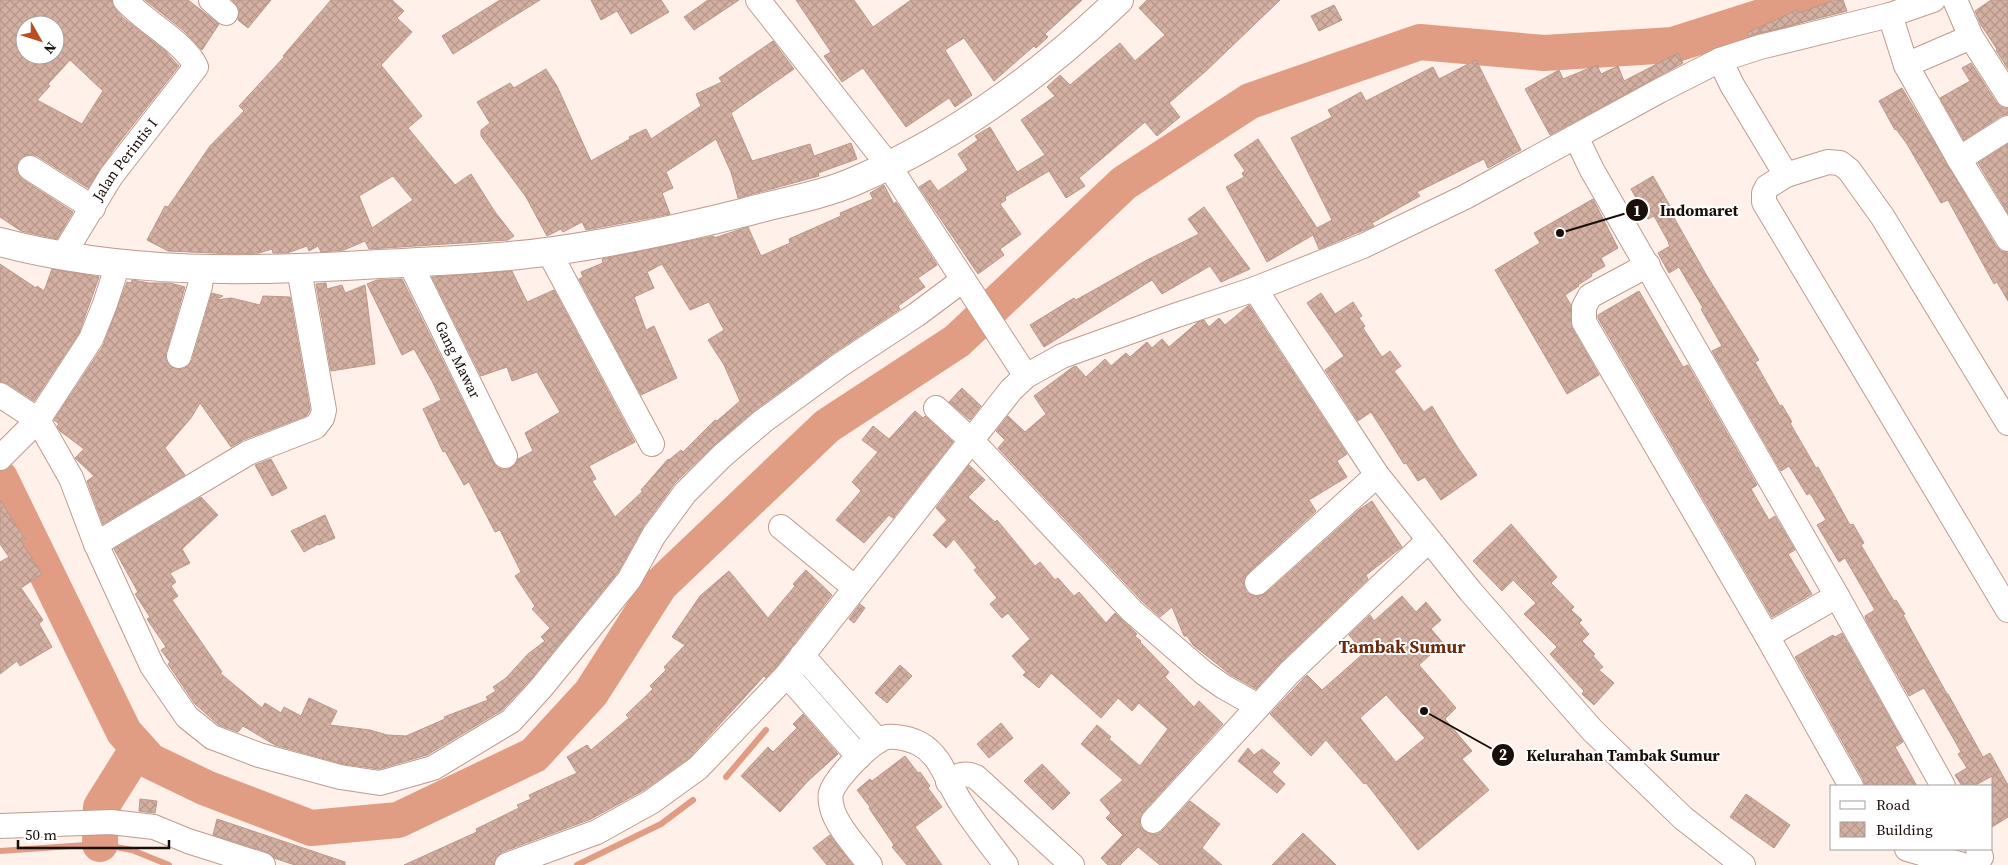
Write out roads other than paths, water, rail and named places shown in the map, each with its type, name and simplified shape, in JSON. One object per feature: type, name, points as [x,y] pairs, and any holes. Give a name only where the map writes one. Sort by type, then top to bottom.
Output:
[{"type":"street","name":"Jalan Perintis I","points":[[62,257],[111,176],[196,67],[185,52],[133,9],[125,0]]},
{"type":"street","points":[[758,0],[889,166],[1026,376]]},
{"type":"street","points":[[0,242],[62,257],[118,264],[202,270],[299,270],[549,252],[706,222],[851,183],[943,138],[998,102],[1046,66],[1119,0]]},
{"type":"street","points":[[1898,41],[1933,0]]},
{"type":"street","points":[[507,865],[597,832],[651,802],[673,788],[698,768],[787,675],[1011,390],[1026,376],[1062,356],[1255,289],[1363,246],[1465,198],[1578,141],[1659,91],[1725,71],[1760,47],[1898,41],[1962,18],[2008,96]]},
{"type":"street","points":[[1898,41],[1959,159],[2008,239]]},
{"type":"street","points":[[1725,71],[1786,175]]},
{"type":"street","points":[[1959,159],[2008,128]]},
{"type":"street","points":[[1578,141],[1592,170],[1837,596],[1942,785]]},
{"type":"street","points":[[2008,423],[1882,216],[1849,170],[1840,163],[1828,162],[1786,175],[1767,187],[1764,193],[1764,202],[2008,610]]},
{"type":"street","points":[[30,168],[93,208]]},
{"type":"street","points":[[549,252],[652,444]]},
{"type":"street","name":"Gang Mawar","points":[[410,263],[505,456]]},
{"type":"street","points":[[0,458],[32,426],[91,338],[118,264]]},
{"type":"street","points":[[1648,265],[1590,296],[1584,308],[1584,322],[1767,636],[1849,785]]},
{"type":"street","points":[[179,356],[200,286],[202,270]]},
{"type":"street","points":[[96,544],[248,453],[319,423],[324,410],[299,270]]},
{"type":"street","points":[[0,394],[32,426],[71,478],[96,544],[152,666],[187,718],[212,737],[284,762],[340,777],[380,783],[433,768],[511,721],[542,688],[629,580],[654,535],[685,493],[722,456],[763,421],[840,365],[916,315],[968,287]]},
{"type":"street","points":[[1255,289],[1377,475],[1428,541],[1592,730],[1683,818],[1743,865]]},
{"type":"street","points":[[936,408],[972,441],[1132,612],[1204,673],[1224,687],[1258,706]]},
{"type":"street","points":[[1257,583],[1377,475]]},
{"type":"street","points":[[781,527],[855,588]]},
{"type":"street","points":[[1153,821],[1289,673],[1428,541]]},
{"type":"street","points":[[1767,636],[1837,596]]},
{"type":"street","points":[[802,655],[878,741]]},
{"type":"street","points":[[787,675],[859,757]]},
{"type":"street","points":[[870,865],[843,830],[832,810],[831,794],[837,781],[859,757],[885,737],[899,737],[920,744],[936,757],[960,803],[1006,865]]},
{"type":"street","points":[[948,782],[960,774],[976,777],[1072,865]]},
{"type":"street","points":[[0,826],[111,822],[154,827],[188,841],[258,864]]},
{"type":"street","points":[[1910,850],[1963,865]]},
{"type":"street","points":[[1976,865],[1981,856],[1978,850]]},
{"type":"waterway","points":[[0,478],[124,732],[150,761],[206,788],[311,828],[398,820],[534,755],[591,693],[660,585],[827,426],[957,341],[1124,183],[1250,101],[1420,42],[1544,53],[1673,45],[1814,0]]},
{"type":"waterway","points":[[726,777],[766,730]]},
{"type":"waterway","points":[[100,844],[101,807],[138,748]]},
{"type":"waterway","points":[[577,865],[661,824],[693,800]]},
{"type":"waterway","points":[[0,851],[100,844],[132,850],[169,865]]},
{"type":"place","name":"Indomaret","points":[[1560,233]]},
{"type":"place","name":"Kelurahan Tambak Sumur","points":[[1424,711]]},
{"type":"district","name":"Tambak Sumur","points":[[1402,647]]}]
